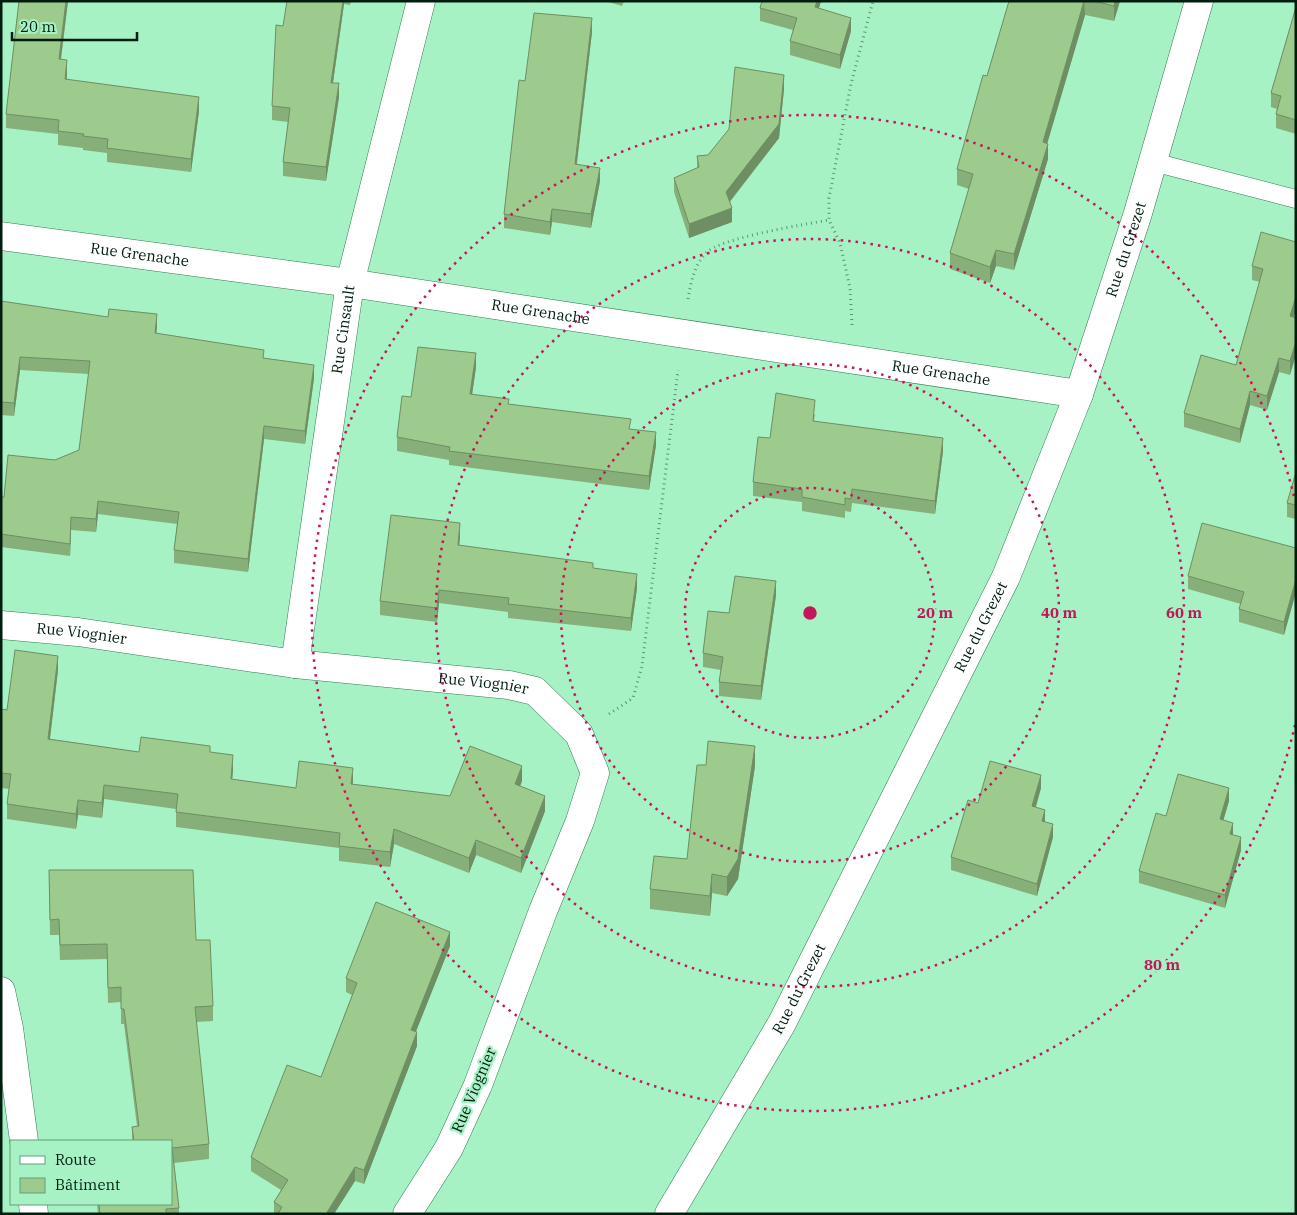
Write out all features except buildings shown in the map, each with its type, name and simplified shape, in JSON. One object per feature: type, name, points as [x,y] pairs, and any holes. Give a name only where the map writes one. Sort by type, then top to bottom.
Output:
[{"type":"street","name":"Rue Cinsault","points":[[295,664],[350,283],[421,1]]},
{"type":"street","name":"Rue du Grezet","points":[[670,1214],[782,1023],[1006,577],[1079,394],[1153,162],[1199,1]]},
{"type":"street","name":"Rue Grenache","points":[[1,236],[350,283],[1079,394]]},
{"type":"street","name":"Rue Viognier","points":[[1,625],[78,632],[295,664],[509,684],[535,690],[580,734],[595,773],[580,821],[543,911],[478,1085],[449,1148],[407,1214]]},
{"type":"street","points":[[1,991],[9,1028],[24,1140]]},
{"type":"lane","points":[[1153,162],[1296,199]]},
{"type":"path","points":[[855,361],[850,288],[840,244],[829,220],[829,198],[851,84],[873,1]]},
{"type":"path","points":[[580,734],[634,698],[640,674],[692,274],[707,251],[752,234],[829,220]]}]
